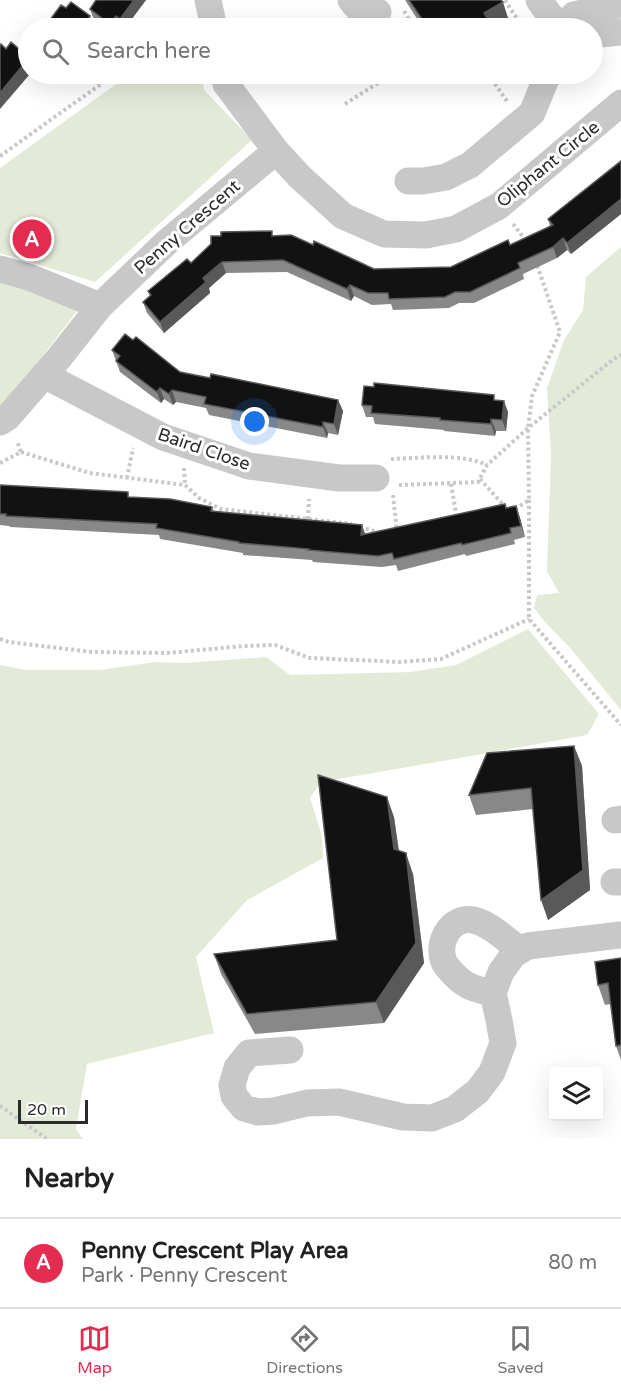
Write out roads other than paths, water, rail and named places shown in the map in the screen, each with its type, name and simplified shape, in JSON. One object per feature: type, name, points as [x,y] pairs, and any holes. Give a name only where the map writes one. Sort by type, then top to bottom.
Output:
[{"type":"street","points":[[208,0],[212,18]]},
{"type":"street","points":[[351,0],[357,9],[367,13],[390,11]]},
{"type":"street","points":[[539,0],[553,18]]},
{"type":"street","points":[[573,18],[574,15],[621,4]]},
{"type":"street","points":[[603,34],[621,32]]},
{"type":"street","name":"Oliphant Circle","points":[[226,84],[276,151],[300,177],[343,216],[384,234],[426,235],[456,229],[499,206],[621,103]]},
{"type":"street","points":[[408,181],[446,177],[470,165],[532,113],[544,84]]},
{"type":"street","name":"Penny Crescent","points":[[0,422],[8,417],[100,306],[166,242],[276,151]]},
{"type":"street","points":[[0,269],[29,277],[100,306]]},
{"type":"street","name":"Baird Close","points":[[44,375],[163,437],[249,466],[339,478],[376,478]]},
{"type":"street","points":[[493,993],[472,988],[458,979],[444,962],[442,950],[445,936],[452,926],[464,919],[475,920],[488,925],[520,950]]},
{"type":"street","points":[[290,1050],[249,1053],[244,1058],[237,1068],[232,1085],[234,1096],[243,1108],[258,1112],[274,1111],[307,1103],[339,1102],[403,1117],[432,1118],[455,1110],[478,1091],[492,1072],[502,1043],[500,1020],[493,993],[501,972],[513,955],[528,946],[621,935]]},
{"type":"place","name":"Penny Crescent Play Area","points":[[32,239]]}]
